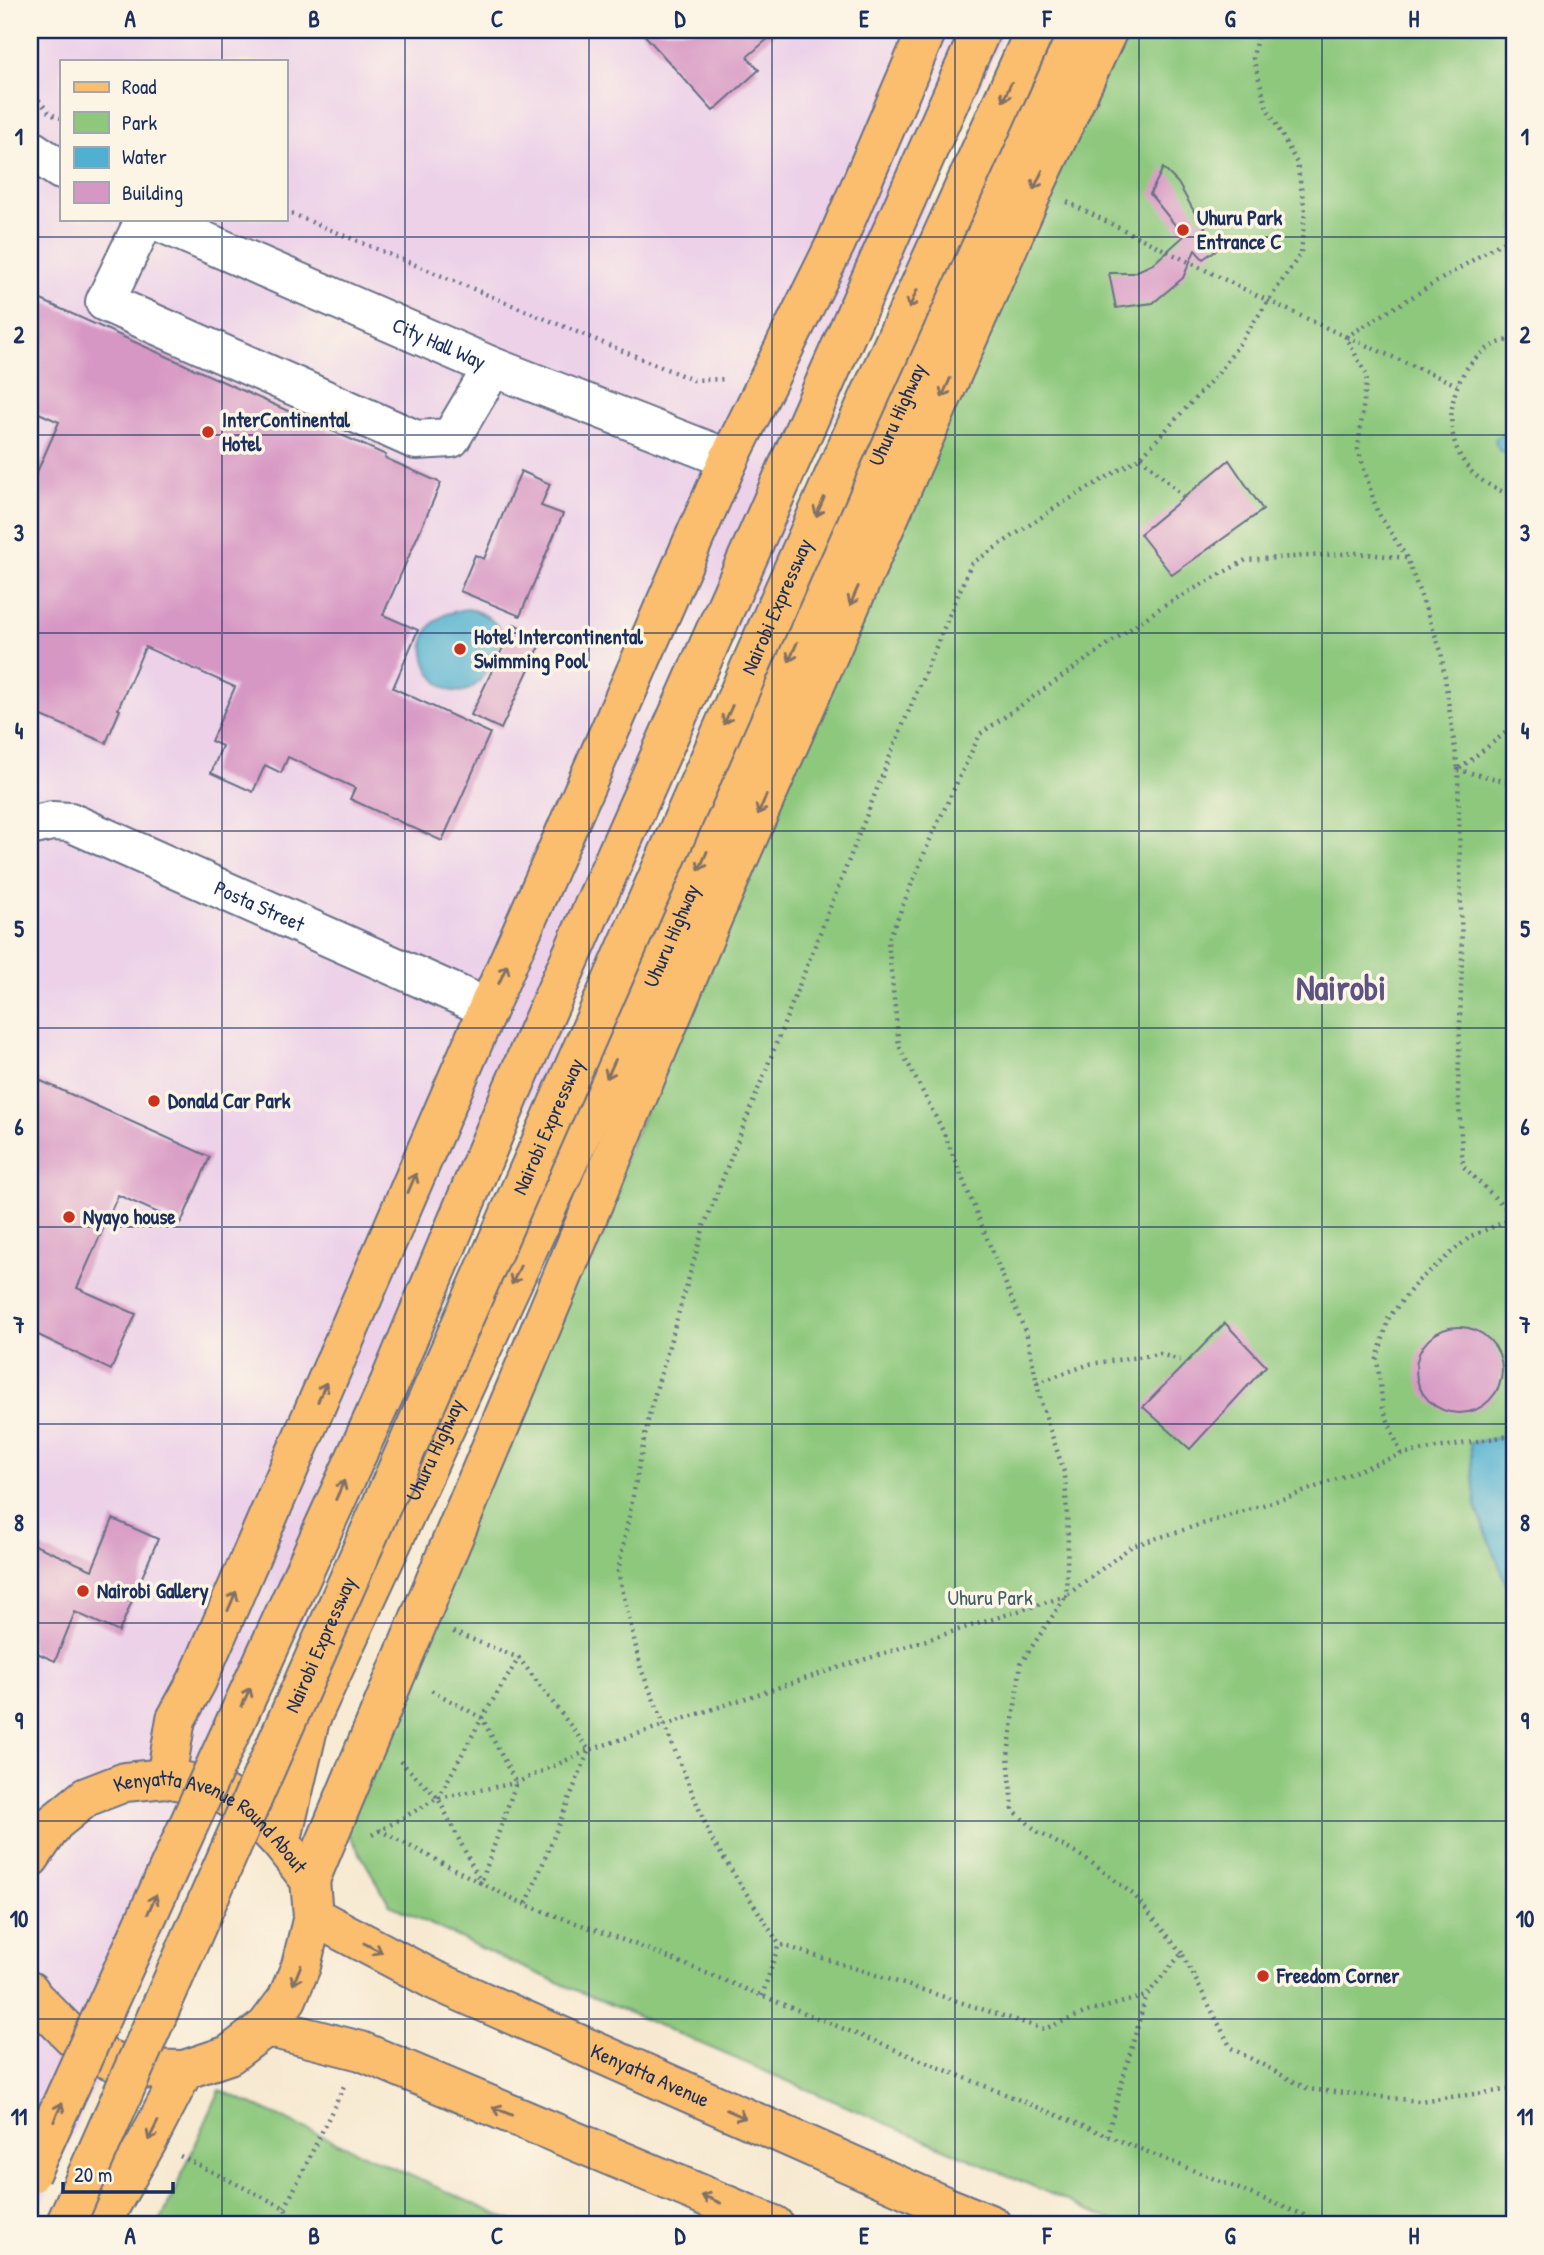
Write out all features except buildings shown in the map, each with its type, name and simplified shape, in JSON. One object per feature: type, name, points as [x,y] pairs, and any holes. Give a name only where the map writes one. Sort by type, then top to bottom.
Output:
[{"type":"main road","points":[[166,1778],[176,1719],[202,1669],[729,459],[836,243],[927,30]]},
{"type":"main road","name":"Nairobi Expressway","points":[[30,2174],[389,1384],[513,1088],[981,30]]},
{"type":"main road","name":"Nairobi Expressway","points":[[65,2225],[836,471],[1035,30]]},
{"type":"main road","name":"Uhuru Highway","points":[[281,1843],[310,1720],[657,970],[834,557],[1070,30]]},
{"type":"main road","points":[[312,1898],[372,1733],[713,917],[1035,186],[1108,30]]},
{"type":"main road","name":"Kenyatta Avenue Round About","points":[[30,1858],[42,1818],[125,1782],[166,1778],[211,1787],[250,1810],[281,1843],[312,1898],[302,1966],[287,1998],[266,2027],[229,2055],[184,2070],[134,2069],[87,2051],[30,1997]]},
{"type":"main road","name":"Kenyatta Avenue","points":[[312,1898],[433,1980],[992,2225]]},
{"type":"main road","points":[[266,2027],[361,2051],[774,2225]]},
{"type":"main road","points":[[102,2225],[184,2070]]},
{"type":"street","points":[[30,149],[60,169]]},
{"type":"street","points":[[30,180],[51,187],[60,186]]},
{"type":"street","points":[[145,220],[105,302],[416,440],[451,438],[493,367]]},
{"type":"street","name":"City Hall Way","points":[[155,220],[493,367],[729,459]]},
{"type":"street","name":"Posta Street","points":[[30,826],[52,821],[70,822],[488,1008]]},
{"type":"path","points":[[1146,1996],[1087,2012],[1044,2029],[779,1944],[712,1840],[641,1669],[618,1571],[650,1411],[704,1226],[894,746],[971,564],[1061,504],[1141,457],[1222,369],[1301,253],[1305,212],[1297,163],[1267,108],[1253,58],[1258,30]]},
{"type":"path","points":[[30,89],[50,114],[60,118]]},
{"type":"path","points":[[1035,186],[1269,301],[1457,385]]},
{"type":"path","points":[[287,212],[693,380],[730,379]]},
{"type":"path","points":[[1346,337],[1514,235]]},
{"type":"path","points":[[1346,337],[1367,376],[1358,449],[1377,511],[1407,558],[1441,651],[1458,770],[1462,957],[1458,1091],[1463,1166],[1514,1217],[1471,1236],[1417,1282],[1389,1317],[1377,1359],[1383,1408],[1401,1454]]},
{"type":"path","points":[[1514,339],[1506,340],[1482,353],[1463,372],[1453,396],[1450,422],[1457,448],[1471,470],[1491,487],[1514,496]]},
{"type":"path","points":[[1141,457],[1184,497]]},
{"type":"path","points":[[1066,1596],[1068,1536],[1065,1475],[1037,1382],[1027,1336],[943,1131],[899,1046],[888,941],[932,835],[980,734],[1163,606],[1246,560],[1356,553],[1407,558]]},
{"type":"path","points":[[1458,770],[1514,726]]},
{"type":"path","points":[[1458,770],[1514,783]]},
{"type":"path","points":[[1037,1382],[1090,1364],[1160,1354],[1180,1360]]},
{"type":"path","points":[[1514,1435],[1401,1454],[1295,1495],[1132,1546],[1066,1596],[1021,1663],[1009,1755],[1013,1810],[1038,1832],[1088,1860],[1134,1895],[1182,1953],[1231,2049],[1308,2090],[1419,2101],[1514,2089]]},
{"type":"path","points":[[369,1837],[438,1798],[516,1783],[589,1750],[1066,1596]]},
{"type":"path","points":[[419,1619],[519,1658],[589,1750]]},
{"type":"path","points":[[438,1798],[519,1658]]},
{"type":"path","points":[[398,1671],[482,1718],[516,1783],[481,1883]]},
{"type":"path","points":[[372,1733],[438,1798],[481,1883]]},
{"type":"path","points":[[526,1905],[589,1750]]},
{"type":"path","points":[[379,1829],[526,1905],[637,1945],[1328,2225]]},
{"type":"path","points":[[762,1996],[779,1944]]},
{"type":"path","points":[[1107,2136],[1146,1996],[1182,1953]]},
{"type":"path","points":[[285,2208],[361,2051]]},
{"type":"path","points":[[148,2140],[285,2208],[291,2225]]},
{"type":"shaded area","points":[[30,30],[1006,30],[33,2225],[30,2225]]},
{"type":"green space","name":"Uhuru Park","points":[[1111,30],[1514,30],[1514,2225],[1123,2225],[506,1960],[390,1905],[340,1819]]},
{"type":"green space","points":[[220,2090],[521,2225],[159,2225]]},
{"type":"water","points":[[1514,396],[1514,449],[1511,455],[1500,451],[1495,442],[1496,438],[1510,430],[1506,412]]},
{"type":"water","name":"Hotel Intercontinental Swimming Pool","points":[[468,609],[490,619],[501,630],[496,651],[486,671],[471,688],[454,691],[440,684],[429,669],[424,651],[427,632],[441,617]]},
{"type":"water","points":[[1514,1435],[1514,1603],[1476,1507],[1470,1443]]},
{"type":"place","name":"Uhuru Park Entrance C","points":[[1183,230]]},
{"type":"place","name":"InterContinental Hotel","points":[[208,432]]},
{"type":"place","name":"Hotel Intercontinental Swimming Pool","points":[[460,649]]},
{"type":"place","name":"Donald Car Park","points":[[154,1101]]},
{"type":"place","name":"Nyayo house","points":[[69,1217]]},
{"type":"place","name":"Nairobi Gallery","points":[[83,1591]]},
{"type":"place","name":"Freedom Corner","points":[[1263,1976]]},
{"type":"district","name":"Nairobi","points":[[1341,988]]}]
